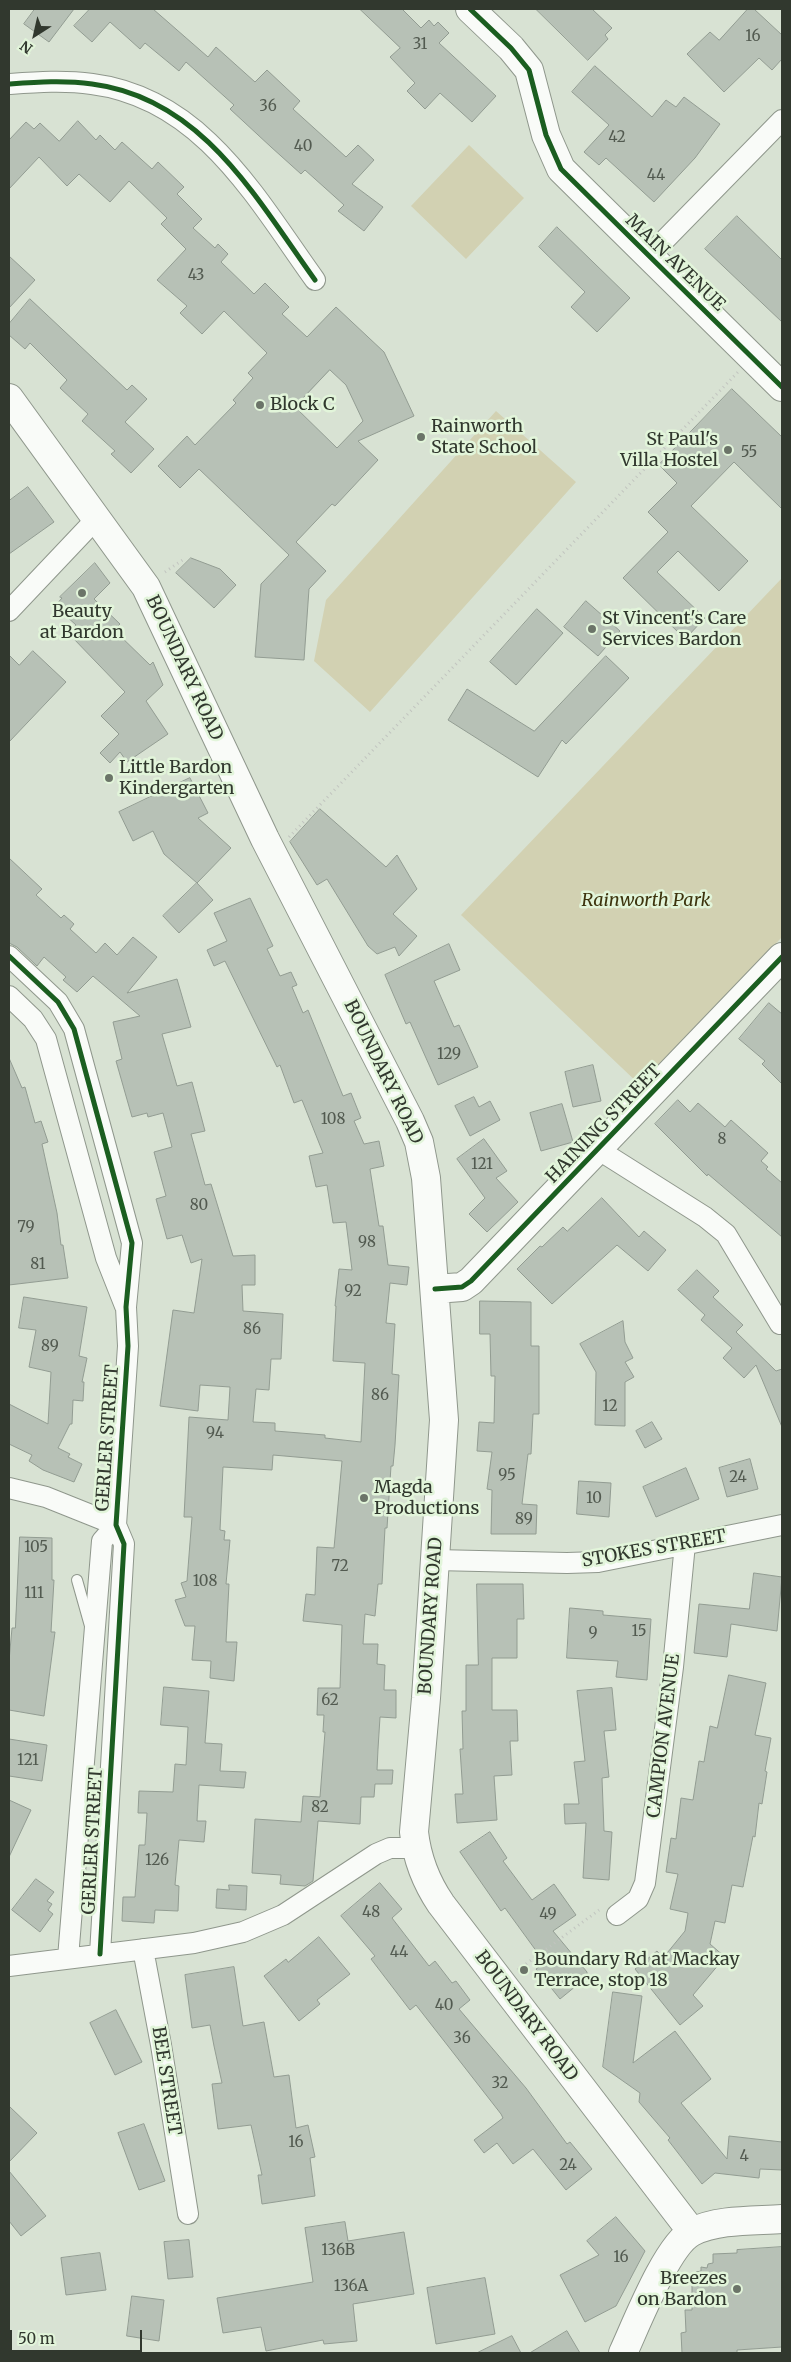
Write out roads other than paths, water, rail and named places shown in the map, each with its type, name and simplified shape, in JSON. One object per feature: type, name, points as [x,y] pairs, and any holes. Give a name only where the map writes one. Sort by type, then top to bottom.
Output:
[{"type":"main road","name":"MAIN AVENUE","points":[[470,9],[511,48],[529,70],[554,154],[561,169],[648,257],[782,387]]},
{"type":"main road","name":"BOUNDARY ROAD","points":[[9,398],[132,566],[157,607],[265,839],[410,1121],[424,1162],[444,1420],[415,1816],[416,1848],[426,1879],[436,1896],[501,1983],[692,2232]]},
{"type":"main road","name":"HAINING STREET","points":[[435,1289],[462,1287],[471,1282],[780,963]]},
{"type":"main road","points":[[623,2353],[675,2247],[692,2232],[718,2225],[782,2219]]},
{"type":"street","points":[[9,84],[58,81],[93,84],[132,93],[170,111],[200,133],[226,160],[315,280]]},
{"type":"street","points":[[648,257],[782,120]]},
{"type":"street","points":[[9,611],[97,518]]},
{"type":"street","name":"GERLER STREET","points":[[9,956],[58,1002],[74,1029],[132,1243],[126,1308],[128,1346],[116,1525],[124,1544],[100,1954]]},
{"type":"street","name":"GERLER STREET","points":[[9,996],[32,1019],[46,1039],[106,1258],[126,1308]]},
{"type":"street","points":[[599,1150],[705,1217],[726,1234],[780,1324]]},
{"type":"street","points":[[9,1474],[46,1497]]},
{"type":"street","points":[[9,1488],[46,1497],[116,1525]]},
{"type":"street","name":"GERLER STREET","points":[[68,1958],[102,1541],[116,1525]]},
{"type":"street","name":"STOKES STREET","points":[[435,1560],[586,1563],[782,1525]]},
{"type":"street","name":"CAMPION AVENUE","points":[[609,1911],[638,1899],[645,1883],[672,1668],[685,1544]]},
{"type":"street","points":[[9,1966],[214,1940],[250,1930],[293,1908],[376,1854],[390,1848],[416,1848]]},
{"type":"street","name":"BEE STREET","points":[[143,1949],[161,2045],[188,2214]]},
{"type":"lane","name":"GERLER STREET","points":[[77,1580],[94,1641]]},
{"type":"place","name":"Block C","points":[[260,405]]},
{"type":"place","name":"Rainworth State School","points":[[421,437]]},
{"type":"place","name":"St Paul's Villa Hostel","points":[[728,450]]},
{"type":"place","name":"Beauty at Bardon","points":[[82,593]]},
{"type":"place","name":"St Vincent's Care Services Bardon","points":[[592,629]]},
{"type":"place","name":"Little Bardon Kindergarten","points":[[109,778]]},
{"type":"place","name":"Magda Productions","points":[[364,1498]]},
{"type":"place","name":"Boundary Rd at Mackay Terrace, stop 18","points":[[524,1970]]},
{"type":"place","name":"Breezes on Bardon","points":[[737,2289]]},
{"type":"park label","name":"Rainworth Park","points":[[646,901]]}]
